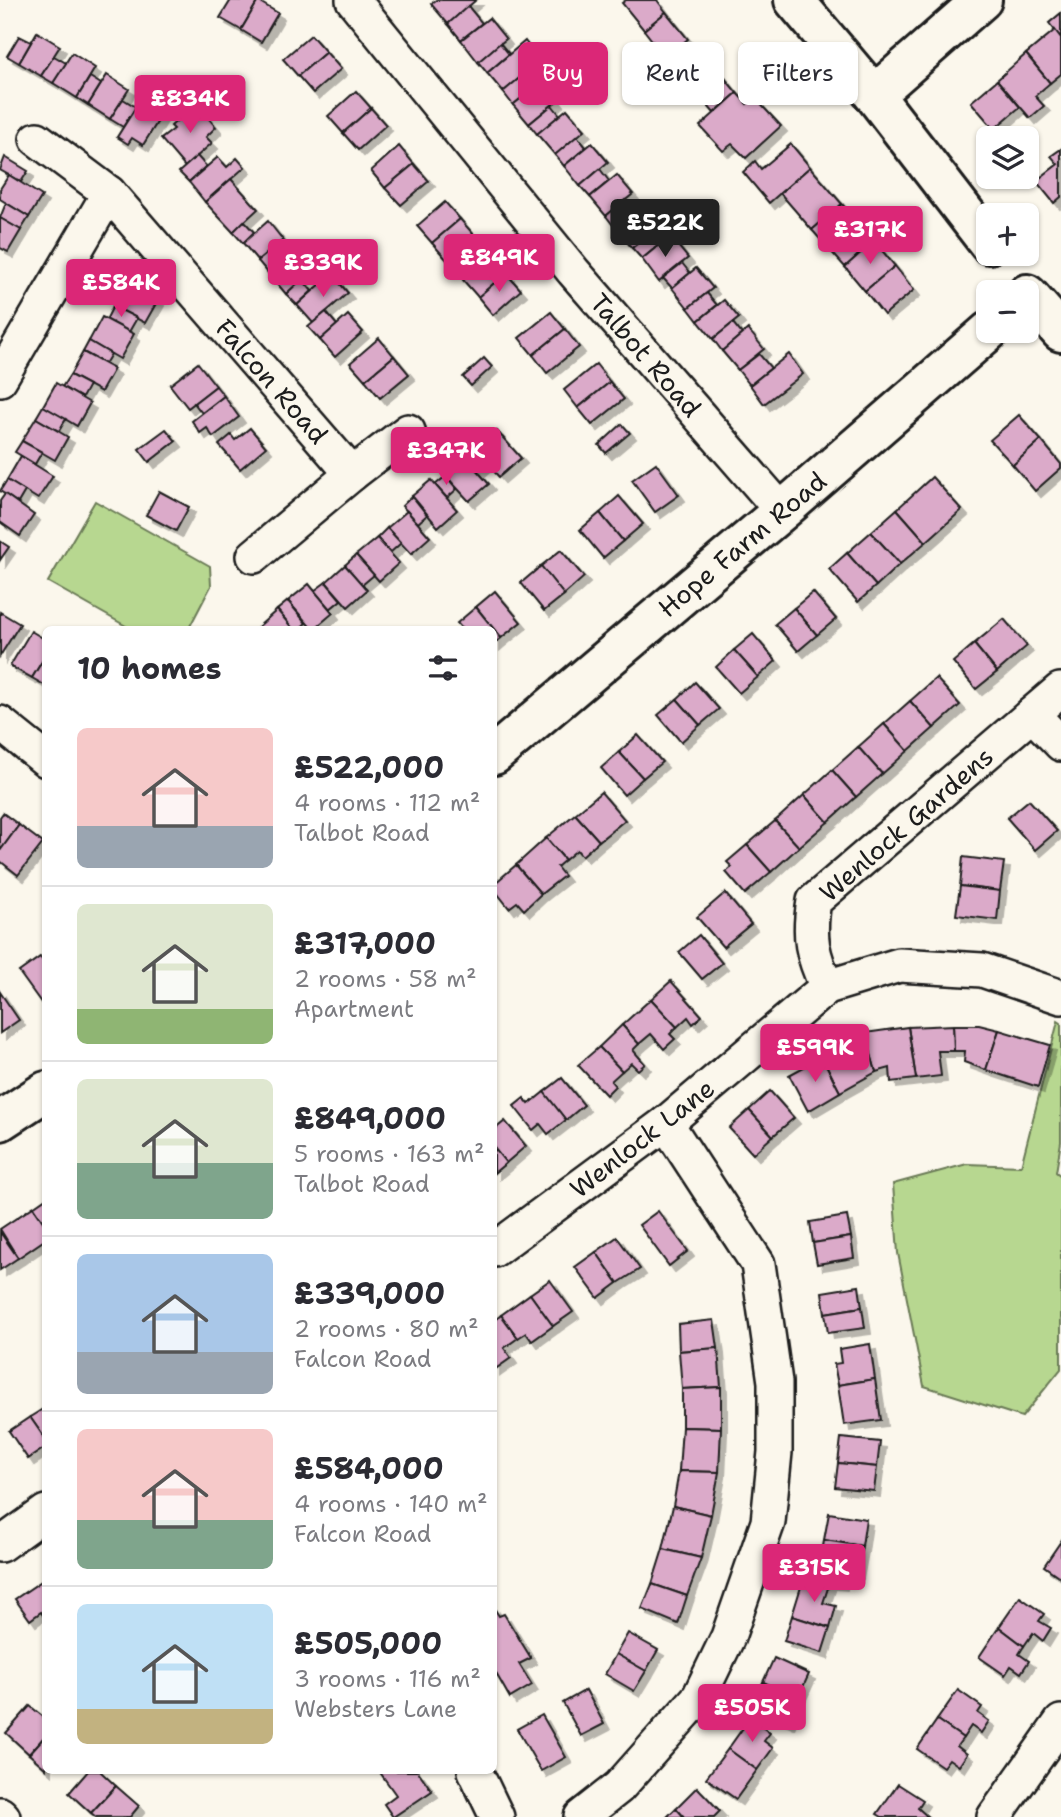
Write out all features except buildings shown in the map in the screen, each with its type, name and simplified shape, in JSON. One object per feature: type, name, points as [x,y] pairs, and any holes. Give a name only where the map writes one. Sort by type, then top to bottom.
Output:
[{"type":"street","name":"Talbot Road","points":[[353,0],[573,271],[782,511]]},
{"type":"street","points":[[794,0],[874,95],[976,227]]},
{"type":"street","points":[[874,95],[982,0]]},
{"type":"street","name":"Falcon Road","points":[[37,139],[109,193],[352,474]]},
{"type":"street","points":[[0,379],[109,193]]},
{"type":"street","points":[[1005,266],[1016,280]]},
{"type":"street","points":[[1039,308],[1061,332]]},
{"type":"street","name":"Hope Farm Road","points":[[497,752],[976,342]]},
{"type":"street","points":[[254,556],[408,431]]},
{"type":"street","name":"Wenlock Gardens","points":[[827,987],[814,959],[809,929],[814,901],[1059,690]]},
{"type":"street","points":[[1032,714],[1061,744]]},
{"type":"street","name":"Wenlock Lane","points":[[497,1248],[666,1123],[827,987],[899,965],[982,970],[1061,997]]},
{"type":"street","points":[[0,1121],[42,1094]]},
{"type":"street","points":[[581,1817],[619,1787],[699,1697],[728,1637],[768,1522],[775,1452],[775,1382],[758,1264],[666,1123]]},
{"type":"street","points":[[0,1545],[42,1515]]},
{"type":"street","points":[[994,1817],[1061,1722]]},
{"type":"street","points":[[476,1774],[497,1817]]},
{"type":"green space","points":[[95,501],[210,566],[211,586],[190,626],[126,626],[48,582]]},
{"type":"green space","points":[[1058,1021],[1061,1023],[1061,1142],[1056,1172],[1061,1176],[1061,1369],[1022,1417],[924,1386],[898,1253],[893,1184],[967,1164],[1021,1166]]}]
